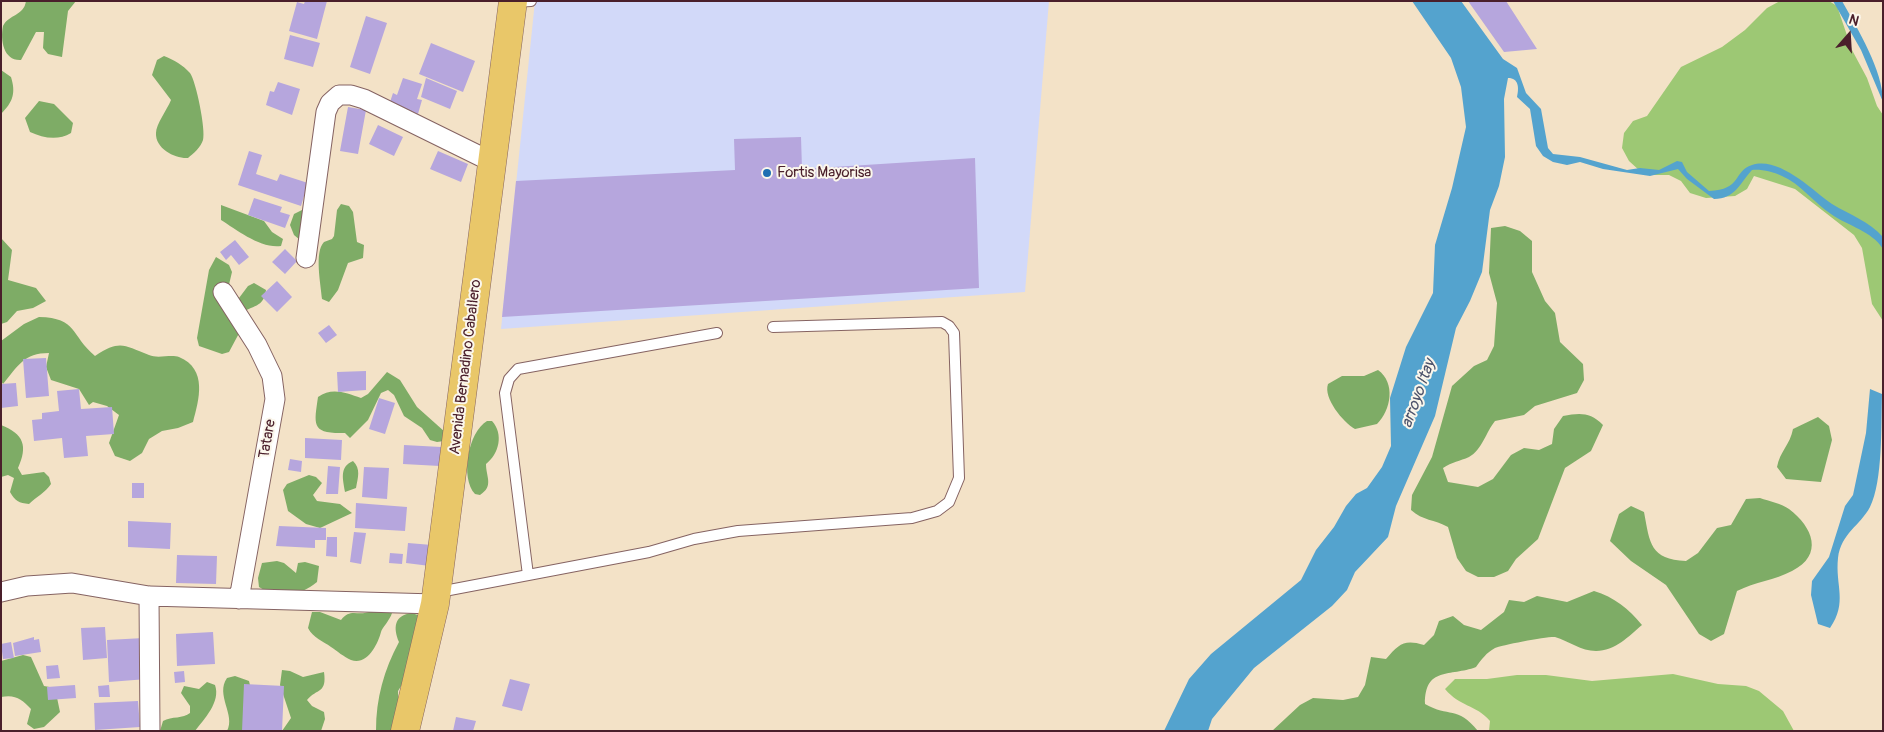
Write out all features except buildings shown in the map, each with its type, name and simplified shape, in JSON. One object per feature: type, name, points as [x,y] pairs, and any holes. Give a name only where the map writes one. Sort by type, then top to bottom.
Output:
[{"type":"main road","name":"Avenida Bernadino Caballero","points":[[405,731],[436,598],[492,162],[519,2]]},
{"type":"street","points":[[306,258],[326,112],[330,103],[338,95],[364,98],[492,162]]},
{"type":"street","name":"Tatare","points":[[222,292],[258,345],[272,376],[275,399],[239,599]]},
{"type":"street","points":[[1,592],[27,586],[72,583],[149,596],[239,599],[436,598]]},
{"type":"street","points":[[149,596],[150,731]]},
{"type":"lane","points":[[436,598],[528,575],[757,528],[912,518],[937,510],[949,502],[959,478],[954,333],[949,326],[942,322],[773,327]]},
{"type":"lane","points":[[528,575],[505,393],[509,379],[518,369],[717,333]]},
{"type":"shaded area","points":[[535,1],[1049,1],[1025,292],[501,329]]},
{"type":"green space","points":[[26,1],[76,1],[68,11],[62,57],[48,54],[43,48],[44,32],[36,32],[21,60],[7,54],[2,38],[3,26],[22,10]]},
{"type":"green space","points":[[1780,1],[1829,1],[1837,6],[1852,50],[1867,78],[1877,106],[1883,115],[1883,321],[1872,304],[1862,248],[1854,235],[1795,189],[1754,176],[1747,189],[1735,196],[1706,198],[1690,193],[1681,181],[1669,175],[1654,175],[1640,171],[1629,161],[1622,148],[1624,133],[1633,121],[1647,116],[1681,67],[1722,47],[1745,30],[1767,8]]},
{"type":"green space","points":[[164,56],[178,63],[190,73],[198,95],[204,135],[199,148],[188,158],[178,157],[167,152],[157,139],[158,125],[171,100],[152,75],[157,60]]},
{"type":"green space","points":[[1,70],[11,77],[13,93],[11,101],[1,114]]},
{"type":"green space","points":[[39,101],[54,104],[73,123],[71,133],[66,136],[50,138],[30,132],[25,118]]},
{"type":"green space","points":[[341,204],[349,206],[353,212],[357,242],[364,245],[363,258],[348,263],[338,290],[329,302],[322,299],[319,253],[324,242],[332,239],[334,236],[337,210]]},
{"type":"green space","points":[[221,205],[264,221],[272,232],[283,239],[281,246],[265,245],[257,242],[221,220]]},
{"type":"green space","points":[[302,210],[309,213],[300,240],[294,235],[290,225],[294,214]]},
{"type":"green space","points":[[1505,226],[1520,231],[1532,241],[1532,272],[1545,301],[1555,313],[1560,342],[1583,364],[1584,380],[1577,393],[1535,406],[1524,415],[1495,421],[1481,445],[1473,454],[1443,468],[1448,482],[1478,487],[1493,479],[1511,455],[1524,448],[1539,450],[1552,444],[1554,429],[1563,416],[1584,414],[1594,418],[1603,425],[1591,451],[1565,468],[1538,539],[1516,559],[1508,571],[1494,577],[1478,577],[1466,571],[1457,558],[1448,527],[1415,514],[1411,510],[1412,495],[1432,457],[1452,386],[1474,366],[1487,360],[1494,346],[1497,303],[1489,273],[1491,228]]},
{"type":"green space","points":[[1,238],[12,250],[8,280],[36,288],[46,301],[33,308],[17,311],[7,322],[1,324]]},
{"type":"green space","points":[[216,257],[229,265],[232,272],[227,293],[232,299],[239,298],[248,286],[254,283],[266,290],[265,296],[260,303],[240,314],[244,324],[229,352],[222,354],[199,346],[197,338],[209,270]]},
{"type":"green space","points":[[39,317],[52,318],[67,324],[95,356],[111,347],[122,346],[153,356],[179,357],[188,362],[198,377],[199,386],[193,422],[178,428],[162,431],[149,439],[142,453],[130,461],[115,456],[109,443],[119,415],[107,406],[93,402],[89,405],[79,389],[51,380],[46,367],[49,353],[33,355],[27,358],[3,384],[1,381],[1,341],[24,324]]},
{"type":"green space","points":[[1378,370],[1384,375],[1389,389],[1390,397],[1386,411],[1377,424],[1355,429],[1345,421],[1331,403],[1327,390],[1328,384],[1342,376],[1364,376]]},
{"type":"green space","points":[[387,372],[400,380],[417,407],[445,432],[444,441],[430,440],[422,428],[404,416],[394,395],[388,390],[381,393],[368,420],[350,438],[345,433],[326,432],[317,426],[318,397],[334,392],[361,398],[368,394]]},
{"type":"green space","points":[[1818,417],[1829,426],[1832,440],[1821,482],[1786,479],[1777,467],[1793,429]]},
{"type":"green space","points":[[487,421],[492,421],[496,426],[499,438],[494,455],[486,464],[487,488],[480,495],[475,494],[470,487],[467,467],[468,456],[475,435]]},
{"type":"green space","points":[[1,425],[15,432],[22,442],[23,453],[18,468],[22,475],[44,472],[49,477],[51,484],[49,487],[29,504],[18,501],[10,492],[14,478],[8,475],[1,477]]},
{"type":"green space","points":[[353,461],[358,470],[356,488],[345,492],[344,470]]},
{"type":"green space","points":[[309,475],[316,477],[322,483],[313,495],[317,501],[340,504],[352,513],[320,528],[306,524],[288,511],[283,490],[287,484]]},
{"type":"green space","points":[[1760,498],[1786,507],[1797,516],[1809,532],[1812,541],[1811,549],[1808,557],[1802,564],[1792,571],[1737,591],[1724,634],[1711,641],[1699,634],[1666,585],[1631,561],[1610,541],[1619,514],[1631,506],[1644,512],[1650,541],[1658,553],[1674,560],[1686,561],[1698,553],[1717,528],[1731,525],[1746,499]]},
{"type":"green space","points":[[277,561],[284,563],[296,573],[298,563],[305,562],[319,566],[317,582],[302,591],[266,591],[259,587],[258,578],[262,563]]},
{"type":"green space","points":[[1594,591],[1621,604],[1642,625],[1615,646],[1603,650],[1591,651],[1555,637],[1535,639],[1495,648],[1476,667],[1441,675],[1434,678],[1429,684],[1425,704],[1464,718],[1478,731],[1272,731],[1300,705],[1313,698],[1343,700],[1358,697],[1365,685],[1371,657],[1386,659],[1402,644],[1417,643],[1424,645],[1434,635],[1439,621],[1453,616],[1464,625],[1481,630],[1504,612],[1509,600],[1524,602],[1537,596],[1567,602]]},
{"type":"green space","points":[[380,604],[388,607],[392,613],[371,653],[362,660],[351,660],[315,637],[308,628],[312,612],[320,612],[341,620],[347,614],[369,612]]},
{"type":"green space","points":[[412,613],[426,618],[418,659],[398,691],[399,727],[396,731],[376,731],[379,696],[389,663],[399,642],[396,623],[402,616]]},
{"type":"green space","points":[[23,655],[31,657],[44,686],[55,688],[60,712],[44,727],[34,729],[27,724],[31,709],[24,702],[10,696],[1,697],[1,661]]},
{"type":"green space","points":[[282,670],[290,671],[303,677],[324,672],[323,687],[307,700],[312,706],[324,712],[325,719],[321,731],[282,731],[291,718],[280,685]]},
{"type":"green space","points":[[1673,674],[1718,684],[1746,686],[1759,691],[1783,711],[1794,731],[1489,731],[1490,721],[1484,715],[1456,699],[1445,689],[1455,679],[1546,675],[1592,681]]},
{"type":"green space","points":[[235,676],[249,681],[253,698],[244,731],[227,731],[229,718],[223,691],[227,678]]},
{"type":"green space","points":[[207,682],[215,685],[216,698],[211,710],[195,731],[160,731],[163,721],[190,713],[190,706],[181,693],[184,686],[199,689]]},
{"type":"water","name":"arroyo Itay","points":[[1412,1],[1461,1],[1503,59],[1517,68],[1526,93],[1541,109],[1548,148],[1553,154],[1580,157],[1627,170],[1640,168],[1659,170],[1677,161],[1682,162],[1687,172],[1709,191],[1720,190],[1732,184],[1742,171],[1752,165],[1773,165],[1795,176],[1832,204],[1878,231],[1883,237],[1883,249],[1866,233],[1825,210],[1789,179],[1771,172],[1752,170],[1732,193],[1714,199],[1687,179],[1678,169],[1650,176],[1603,169],[1580,162],[1567,165],[1553,162],[1543,156],[1536,146],[1530,109],[1517,97],[1518,87],[1516,82],[1512,78],[1508,78],[1504,99],[1505,157],[1499,186],[1490,210],[1482,272],[1456,328],[1435,416],[1396,506],[1388,537],[1355,572],[1347,590],[1332,606],[1254,668],[1212,719],[1208,731],[1164,731],[1189,679],[1211,654],[1301,580],[1316,550],[1334,527],[1346,506],[1356,494],[1367,488],[1382,467],[1391,446],[1390,398],[1406,347],[1433,293],[1435,245],[1452,188],[1466,127],[1461,87],[1451,58]]},
{"type":"water","points":[[1833,1],[1842,1],[1869,50],[1879,77],[1883,102],[1861,50]]},
{"type":"water","points":[[1870,389],[1882,394],[1877,483],[1870,507],[1847,536],[1840,549],[1838,568],[1840,602],[1830,628],[1818,624],[1811,595],[1812,581],[1829,557],[1845,506],[1853,495],[1866,433]]},
{"type":"place","name":"Fortis Mayorisa","points":[[767,173]]}]
